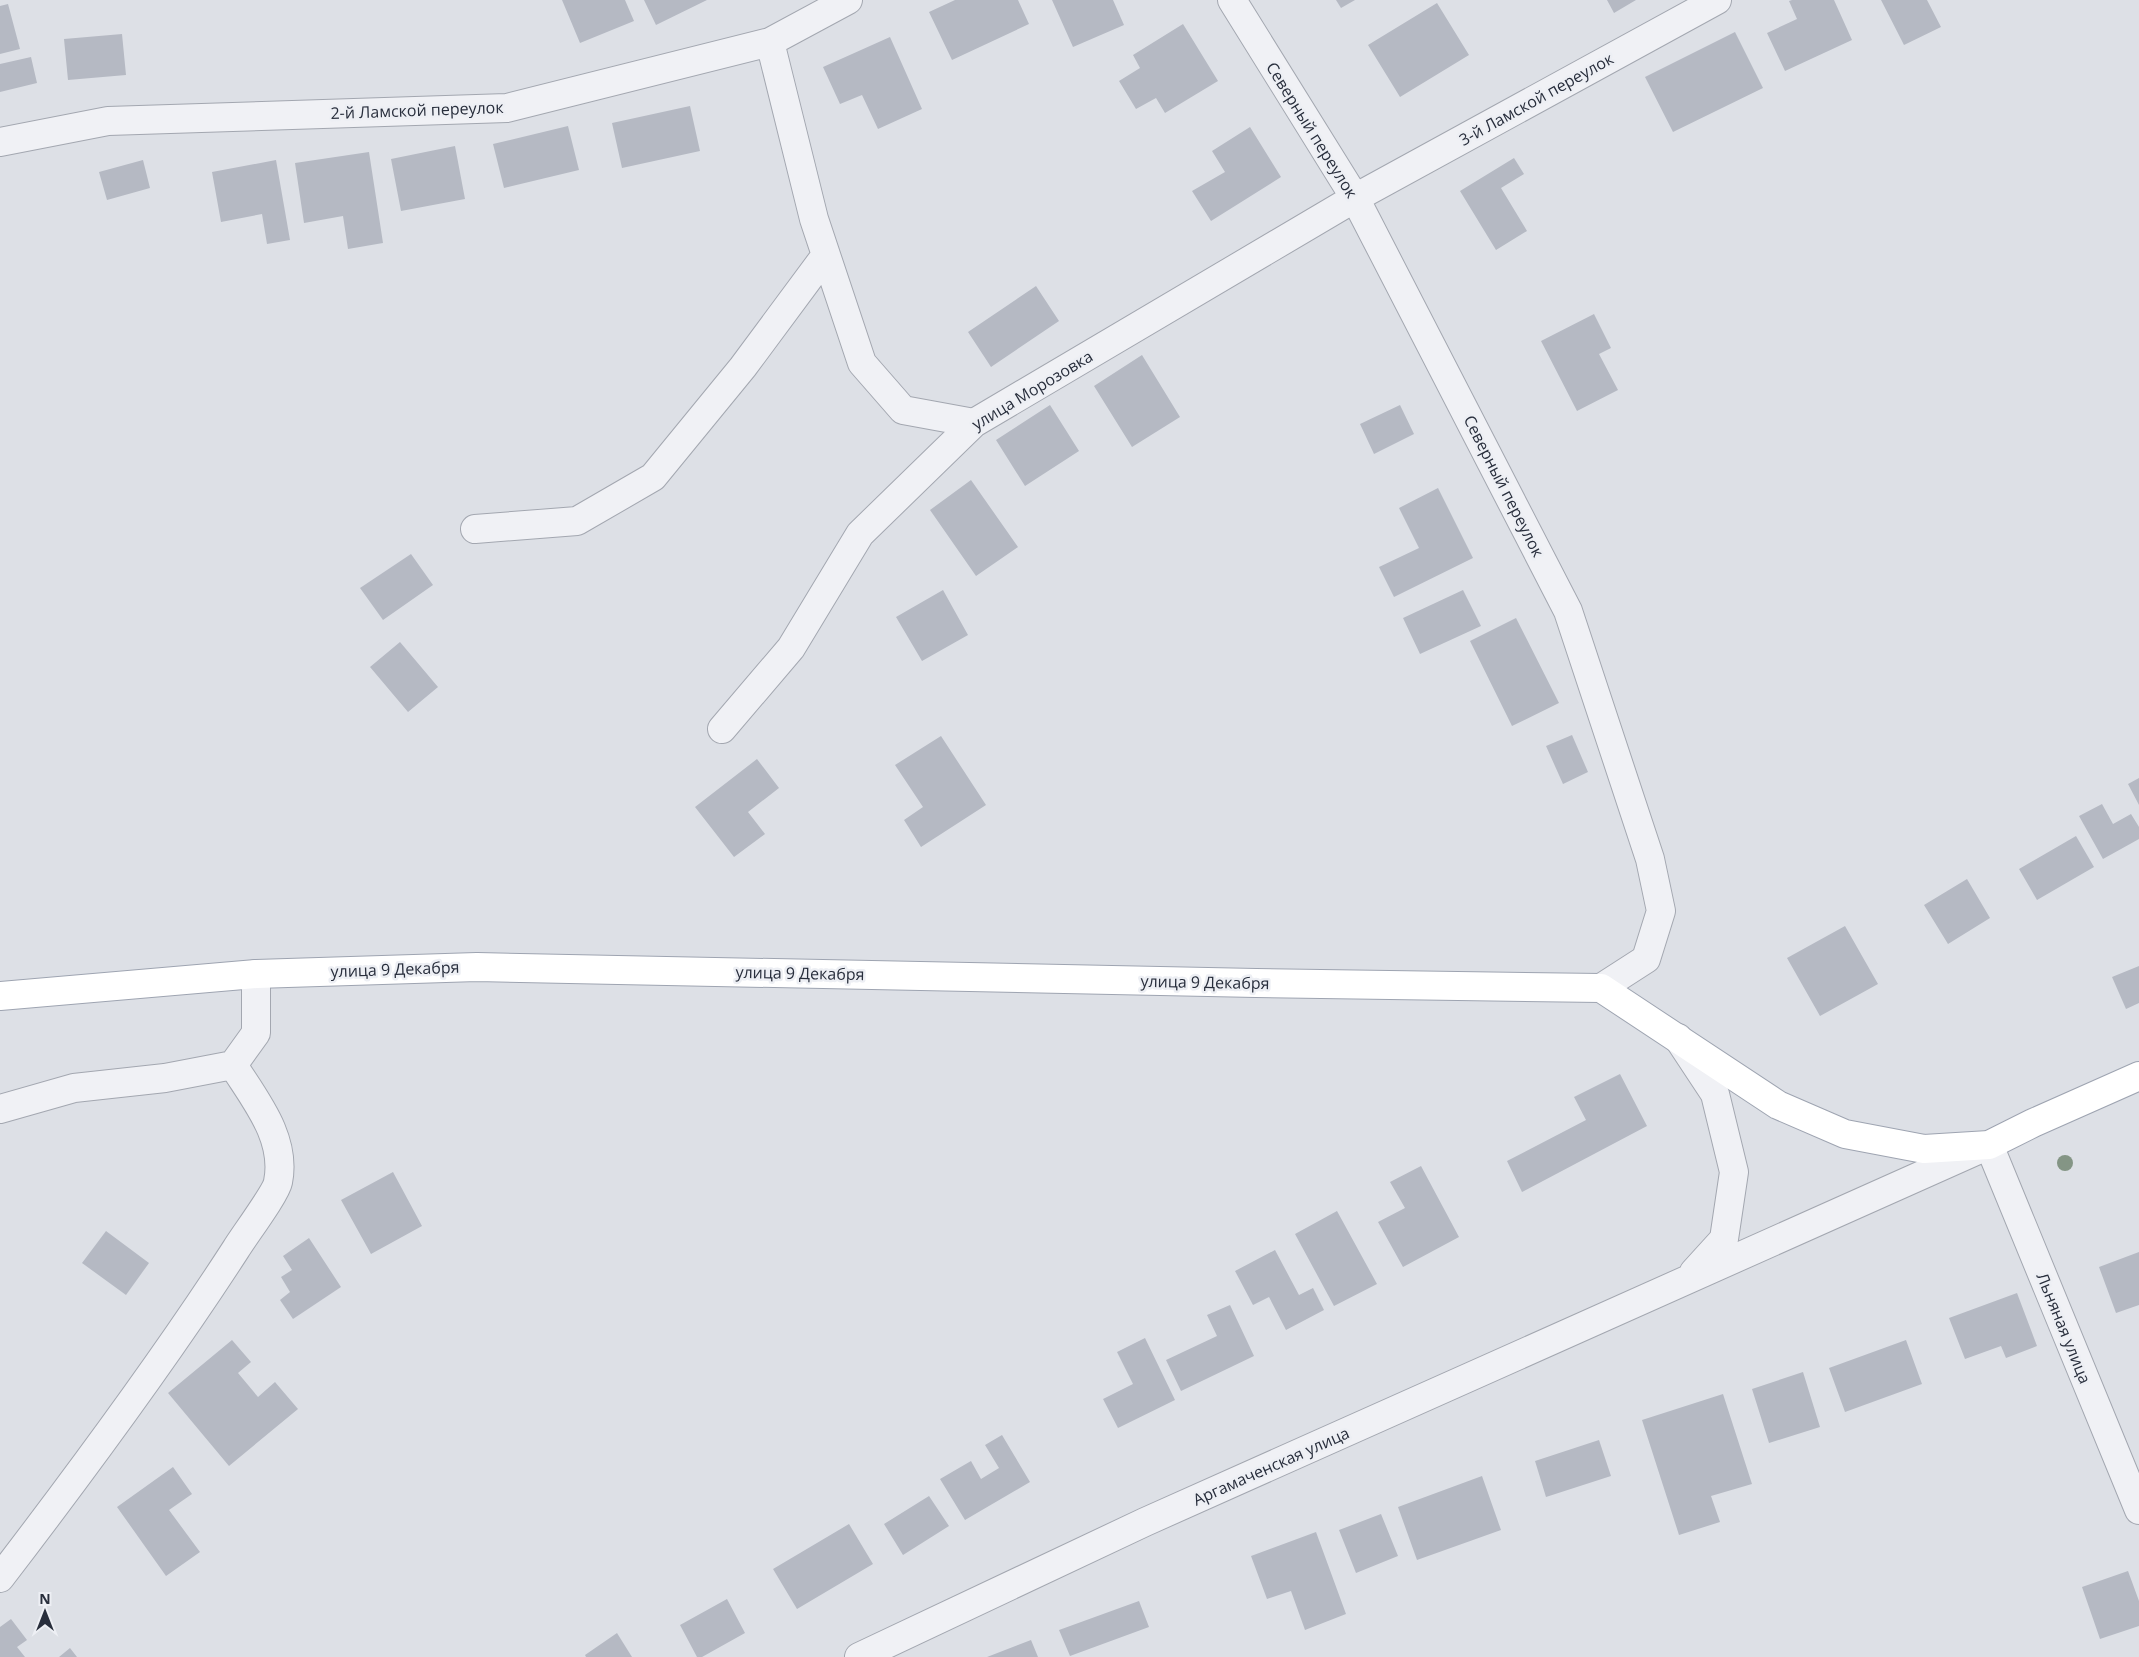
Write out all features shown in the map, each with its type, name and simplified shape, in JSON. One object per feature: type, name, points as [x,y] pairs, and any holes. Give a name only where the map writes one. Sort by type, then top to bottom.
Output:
[{"type":"main road","name":"улица 9 Декабря","points":[[0,996],[256,974],[477,967],[1601,988]]},
{"type":"main road","points":[[1601,988],[1778,1105],[1844,1134],[1924,1150],[1989,1145],[2033,1123],[2139,1076]]},
{"type":"street","name":"2-й Ламской переулок","points":[[0,142],[108,121],[507,108],[770,42],[848,0]]},
{"type":"street","name":"Северный переулок","points":[[1232,0],[1355,198],[1568,611],[1650,859],[1661,911],[1646,959],[1601,988]]},
{"type":"street","name":"3-й Ламской переулок","points":[[1355,198],[1717,0]]},
{"type":"street","points":[[770,42],[814,219],[862,363],[903,410],[974,423]]},
{"type":"street","name":"улица Морозовка","points":[[722,729],[791,648],[860,534],[974,423],[1355,198]]},
{"type":"street","points":[[475,529],[577,521],[653,477],[743,367],[826,255]]},
{"type":"street","points":[[0,1109],[74,1088],[165,1078],[233,1065],[256,1033],[256,974]]},
{"type":"street","points":[[1678,1038],[1714,1094],[1734,1172],[1724,1239],[1686,1280]]},
{"type":"street","points":[[0,1578],[55,1507],[207,1294],[278,1183],[279,1151],[269,1122],[233,1065]]},
{"type":"street","name":"Аргамаченская улица","points":[[859,1657],[1154,1518],[1989,1145]]},
{"type":"street","name":"Льняная улица","points":[[1989,1145],[2139,1510]]},
{"type":"building","points":[[562,0],[625,0],[634,21],[580,43]]},
{"type":"building","points":[[644,0],[707,0],[656,25]]},
{"type":"building","points":[[955,0],[1018,0],[1029,24],[952,60],[929,12]]},
{"type":"building","points":[[1052,0],[1113,0],[1124,25],[1073,47]]},
{"type":"building","points":[[1336,0],[1355,0],[1341,8]]},
{"type":"building","points":[[1607,0],[1636,0],[1614,13]]},
{"type":"building","points":[[1834,0],[1852,40],[1785,71],[1767,33],[1797,19],[1789,1]]},
{"type":"building","points":[[1881,0],[1927,0],[1941,27],[1904,45]]},
{"type":"building","points":[[1437,3],[1469,55],[1400,97],[1368,45]]},
{"type":"building","points":[[8,4],[20,49],[0,54],[0,6]]},
{"type":"building","points":[[1183,24],[1218,81],[1165,113],[1156,98],[1136,109],[1119,81],[1140,68],[1133,55]]},
{"type":"building","points":[[1735,32],[1763,88],[1673,132],[1645,77]]},
{"type":"building","points":[[122,34],[126,75],[68,80],[64,39]]},
{"type":"building","points":[[890,37],[922,109],[878,129],[862,95],[840,104],[823,67]]},
{"type":"building","points":[[31,57],[37,83],[0,92],[0,64]]},
{"type":"building","points":[[690,106],[700,151],[622,168],[612,123]]},
{"type":"building","points":[[568,126],[579,170],[504,188],[493,144]]},
{"type":"building","points":[[1250,127],[1281,177],[1211,221],[1192,191],[1225,172],[1212,151]]},
{"type":"building","points":[[455,146],[465,199],[401,211],[391,159]]},
{"type":"building","points":[[369,152],[383,243],[348,249],[343,216],[304,223],[295,163]]},
{"type":"building","points":[[1514,158],[1524,174],[1501,188],[1527,231],[1496,250],[1460,191]]},
{"type":"building","points":[[143,160],[150,188],[107,200],[99,172]]},
{"type":"building","points":[[276,160],[290,240],[267,244],[262,214],[221,222],[212,172]]},
{"type":"building","points":[[1036,286],[1059,321],[991,367],[968,332]]},
{"type":"building","points":[[1594,314],[1611,348],[1599,354],[1618,390],[1577,411],[1541,341]]},
{"type":"building","points":[[1142,355],[1180,417],[1132,447],[1094,386]]},
{"type":"building","points":[[1050,405],[1079,451],[1025,486],[996,440]]},
{"type":"building","points":[[1400,405],[1414,434],[1374,454],[1360,424]]},
{"type":"building","points":[[971,480],[1018,547],[976,576],[930,510]]},
{"type":"building","points":[[1438,488],[1473,558],[1394,597],[1379,567],[1419,548],[1399,508]]},
{"type":"building","points":[[411,554],[433,585],[383,620],[360,588]]},
{"type":"building","points":[[943,590],[968,635],[922,661],[896,617]]},
{"type":"building","points":[[1463,590],[1481,626],[1420,654],[1403,618]]},
{"type":"building","points":[[1516,618],[1559,703],[1512,726],[1470,641]]},
{"type":"building","points":[[400,642],[438,687],[408,712],[370,667]]},
{"type":"building","points":[[1572,735],[1588,772],[1563,784],[1546,746]]},
{"type":"building","points":[[941,736],[986,805],[921,847],[904,820],[923,807],[895,765]]},
{"type":"building","points":[[757,759],[779,788],[748,812],[765,834],[734,857],[695,807]]},
{"type":"building","points":[[2139,778],[2139,805],[2128,784]]},
{"type":"building","points":[[2102,804],[2113,824],[2131,814],[2139,827],[2139,839],[2103,859],[2079,816]]},
{"type":"building","points":[[2076,836],[2094,867],[2037,900],[2019,869]]},
{"type":"building","points":[[1967,879],[1990,918],[1948,944],[1924,905]]},
{"type":"building","points":[[1845,926],[1878,984],[1820,1016],[1787,958]]},
{"type":"building","points":[[2139,966],[2139,1003],[2126,1009],[2112,977]]},
{"type":"building","points":[[1620,1074],[1647,1126],[1522,1192],[1507,1161],[1586,1120],[1574,1097]]},
{"type":"building","points":[[1421,1166],[1459,1237],[1403,1267],[1378,1222],[1405,1208],[1390,1182]]},
{"type":"building","points":[[393,1172],[422,1226],[371,1254],[341,1200]]},
{"type":"building","points":[[1337,1211],[1377,1284],[1334,1306],[1295,1234]]},
{"type":"building","points":[[106,1231],[149,1263],[126,1295],[82,1263]]},
{"type":"building","points":[[309,1238],[341,1287],[293,1319],[280,1300],[290,1292],[281,1277],[292,1270],[283,1256]]},
{"type":"building","points":[[1275,1250],[1299,1295],[1313,1288],[1324,1310],[1286,1330],[1269,1297],[1253,1305],[1235,1271]]},
{"type":"building","points":[[2139,1252],[2139,1305],[2116,1313],[2099,1267]]},
{"type":"building","points":[[2017,1293],[2037,1346],[2006,1358],[2001,1346],[1965,1359],[1949,1318]]},
{"type":"building","points":[[1230,1305],[1254,1356],[1181,1391],[1166,1360],[1217,1336],[1207,1315]]},
{"type":"building","points":[[1145,1338],[1175,1400],[1118,1428],[1103,1399],[1133,1384],[1117,1352]]},
{"type":"building","points":[[232,1340],[251,1362],[238,1373],[258,1397],[275,1382],[298,1409],[229,1466],[168,1393]]},
{"type":"building","points":[[1906,1340],[1922,1384],[1845,1412],[1829,1368]]},
{"type":"building","points":[[1803,1372],[1820,1427],[1769,1443],[1752,1389]]},
{"type":"building","points":[[1723,1394],[1752,1484],[1711,1496],[1720,1522],[1679,1535],[1642,1420]]},
{"type":"building","points":[[1002,1435],[1030,1482],[965,1520],[940,1479],[971,1461],[981,1479],[999,1468],[985,1445]]},
{"type":"building","points":[[1599,1440],[1611,1476],[1546,1497],[1535,1461]]},
{"type":"building","points":[[173,1467],[192,1494],[169,1510],[200,1552],[166,1576],[117,1507]]},
{"type":"building","points":[[1482,1476],[1501,1530],[1417,1560],[1398,1507]]},
{"type":"building","points":[[929,1496],[949,1526],[903,1555],[884,1524]]},
{"type":"building","points":[[1381,1514],[1398,1556],[1356,1573],[1339,1530]]},
{"type":"building","points":[[849,1524],[873,1564],[797,1609],[773,1569]]},
{"type":"building","points":[[1316,1532],[1346,1614],[1305,1630],[1291,1591],[1267,1599],[1251,1556]]},
{"type":"building","points":[[2128,1571],[2139,1601],[2139,1626],[2100,1639],[2082,1587]]},
{"type":"building","points":[[727,1599],[745,1633],[702,1657],[697,1657],[680,1625]]},
{"type":"building","points":[[1139,1601],[1149,1627],[1070,1656],[1059,1630]]},
{"type":"building","points":[[11,1619],[27,1640],[17,1647],[25,1657],[0,1657],[0,1627]]},
{"type":"building","points":[[617,1633],[632,1657],[586,1657],[585,1655]]},
{"type":"building","points":[[1031,1640],[1038,1657],[987,1657]]},
{"type":"building","points":[[70,1648],[77,1657],[59,1657]]}]
